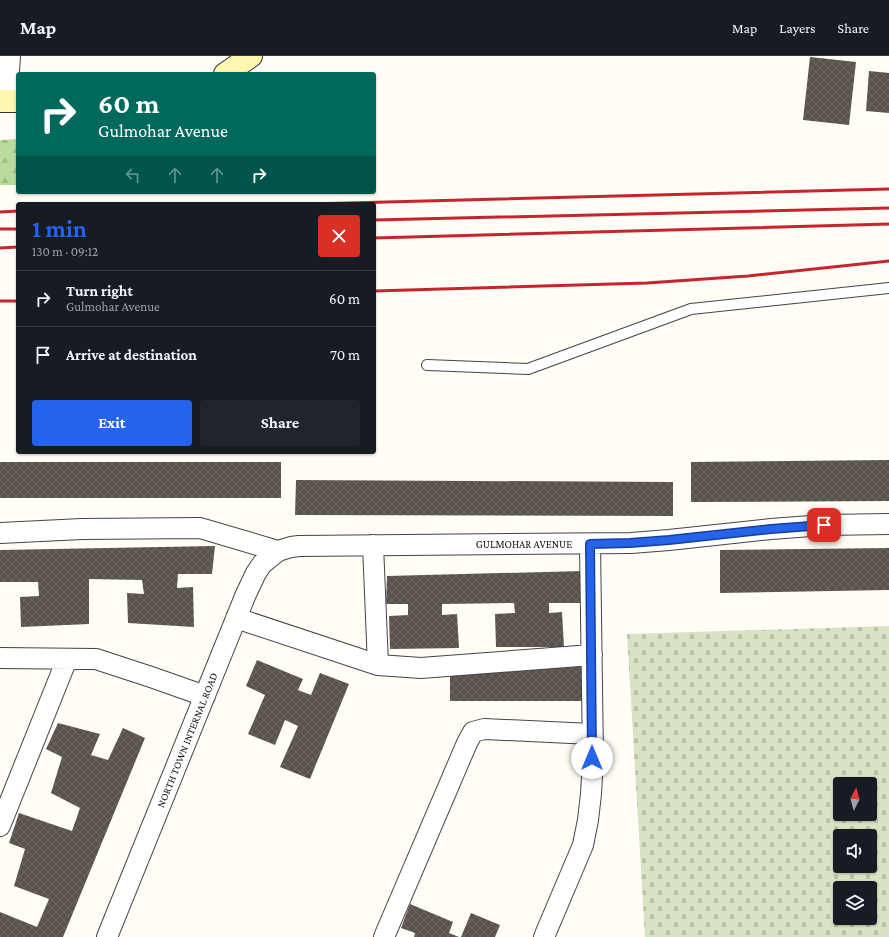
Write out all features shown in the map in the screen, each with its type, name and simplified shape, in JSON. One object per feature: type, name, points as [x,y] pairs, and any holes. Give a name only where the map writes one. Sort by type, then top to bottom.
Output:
[{"type":"main road","points":[[228,72],[251,56]]},
{"type":"street","points":[[8,101],[9,66]]},
{"type":"street","name":"GULMOHAR AVENUE","points":[[278,551],[299,546],[630,543],[824,525],[889,524]]},
{"type":"street","points":[[0,533],[82,529],[200,528],[278,551]]},
{"type":"street","points":[[544,937],[583,845],[588,820],[591,794],[592,734],[590,544]]},
{"type":"street","points":[[373,545],[378,665]]},
{"type":"street","name":"NORTH TOWN INTERNAL ROAD","points":[[107,937],[246,594],[256,572],[262,564],[278,551]]},
{"type":"street","points":[[236,618],[378,665],[421,668],[592,655]]},
{"type":"street","points":[[0,658],[96,659],[204,696]]},
{"type":"street","points":[[0,826],[67,659]]},
{"type":"street","points":[[384,937],[473,732],[484,729],[592,734]]},
{"type":"lane","points":[[427,365],[528,369],[691,309],[889,288]]},
{"type":"green space","points":[[16,139],[16,185],[0,185],[0,140]]},
{"type":"green space","points":[[889,626],[889,937],[645,937],[627,634]]},
{"type":"building","points":[[810,57],[856,62],[849,125],[803,120]]},
{"type":"building","points":[[869,71],[889,73],[889,113],[866,111]]},
{"type":"building","points":[[889,460],[889,501],[691,502],[691,462]]},
{"type":"building","points":[[0,462],[281,462],[281,498],[0,498]]},
{"type":"building","points":[[296,480],[673,482],[673,516],[295,515]]},
{"type":"building","points":[[215,546],[212,574],[178,574],[177,588],[193,587],[194,627],[128,623],[127,593],[144,594],[142,580],[89,579],[89,624],[21,627],[20,597],[39,596],[38,582],[0,582],[0,550]]},
{"type":"building","points":[[889,548],[889,590],[720,593],[720,550]]},
{"type":"building","points":[[583,571],[585,603],[549,603],[549,613],[562,612],[564,647],[496,647],[495,614],[515,613],[514,603],[442,604],[442,615],[457,614],[459,648],[390,649],[389,616],[408,615],[408,604],[386,604],[387,576]]},
{"type":"building","points":[[257,660],[303,679],[298,690],[311,695],[320,673],[349,684],[310,779],[280,767],[298,726],[285,720],[275,745],[248,734],[265,695],[246,686]]},
{"type":"building","points":[[582,667],[582,701],[450,701],[450,668]]},
{"type":"building","points":[[58,723],[100,734],[91,755],[108,760],[123,728],[145,738],[63,937],[0,937],[0,912],[37,927],[49,899],[14,886],[25,849],[9,843],[19,813],[72,831],[80,808],[51,793],[62,757],[46,749]]},
{"type":"building","points":[[410,904],[453,922],[449,933],[459,937],[414,937],[415,933],[401,928]]},
{"type":"building","points":[[471,913],[500,925],[495,937],[461,937]]},
{"type":"railway","points":[[376,202],[889,189]]},
{"type":"railway","points":[[376,220],[889,208]]},
{"type":"railway","points":[[0,212],[16,211]]},
{"type":"railway","points":[[376,238],[889,224]]},
{"type":"railway","points":[[0,229],[16,229]]},
{"type":"railway","points":[[0,248],[16,247]]},
{"type":"railway","points":[[376,291],[647,283],[748,276],[889,261]]},
{"type":"railway","points":[[0,301],[16,301]]},
{"type":"route","points":[[592,758],[590,544],[669,540],[824,525]]}]
